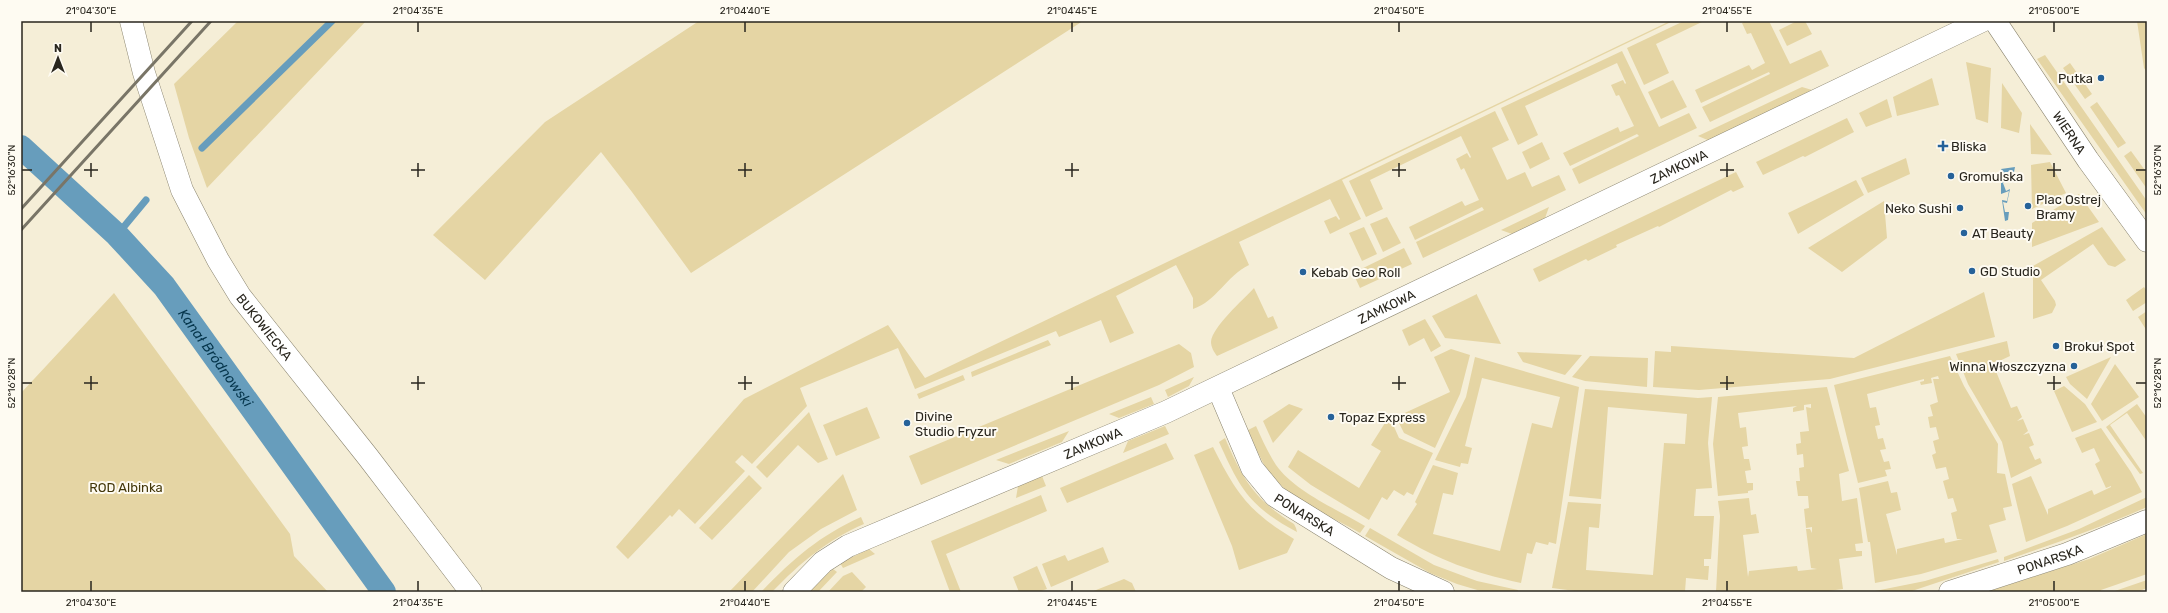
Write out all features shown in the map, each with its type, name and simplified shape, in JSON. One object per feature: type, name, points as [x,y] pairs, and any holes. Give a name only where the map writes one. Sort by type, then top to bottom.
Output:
[{"type":"street","name":"BUKOWIECKA","points":[[131,21],[146,78],[182,190],[218,260],[240,296],[373,463],[471,592]]},
{"type":"street","name":"ZAMKOWA","points":[[794,592],[823,562],[848,546],[1166,412],[1218,388],[1982,21]]},
{"type":"street","name":"WIERNA","points":[[1996,21],[2088,160],[2147,241]]},
{"type":"street","name":"PONARSKA","points":[[1218,388],[1252,468],[1274,496],[1391,568],[1443,592]]},
{"type":"street","name":"PONARSKA","points":[[1950,592],[2067,554],[2147,521]]},
{"type":"green space","points":[[238,21],[366,21],[207,188],[189,138],[174,84]]},
{"type":"green space","points":[[699,21],[1083,21],[691,273],[601,152],[485,280],[433,235],[545,122]]},
{"type":"green space","points":[[1670,21],[1673,21],[1342,180],[1361,219],[1330,234],[1324,221],[1336,216],[1339,220],[1340,219],[1330,199],[1239,242],[1249,265],[1234,275],[1209,300],[1193,309],[1193,298],[1176,265],[1116,296],[1134,333],[1110,343],[1101,320],[1059,337],[1056,331],[915,389],[898,348],[800,388],[807,406],[752,464],[742,455],[735,462],[745,471],[695,524],[679,509],[672,517],[670,515],[628,559],[616,547],[744,399],[888,325],[925,378]]},
{"type":"green space","points":[[1684,21],[1704,21],[1656,44],[1669,73],[1644,85],[1627,48]]},
{"type":"green space","points":[[1746,21],[1769,21],[1790,64],[1821,50],[1829,66],[1710,122],[1702,107],[1770,74],[1769,72],[1701,103],[1695,90],[1749,65],[1752,70],[1765,63],[1751,33],[1747,34],[1742,23]]},
{"type":"green space","points":[[1797,21],[1805,21],[1812,34],[1787,46],[1779,30]]},
{"type":"green space","points":[[2137,21],[2147,21],[2147,72],[2144,68]]},
{"type":"green space","points":[[1622,51],[1659,127],[1689,113],[1697,128],[1579,184],[1572,169],[1639,136],[1637,134],[1570,166],[1563,153],[1618,127],[1620,132],[1634,126],[1619,95],[1616,96],[1611,85],[1623,80],[1625,84],[1626,83],[1617,63],[1525,106],[1538,135],[1518,145],[1501,108]]},
{"type":"green space","points":[[2045,55],[2147,201],[2147,215],[2037,59]]},
{"type":"green space","points":[[1966,62],[1991,68],[1988,123],[1976,119]]},
{"type":"green space","points":[[2070,63],[2092,94],[2085,99],[2063,68]]},
{"type":"green space","points":[[1932,78],[1939,105],[1897,116],[1893,97]]},
{"type":"green space","points":[[1673,80],[1687,107],[1661,119],[1648,92]]},
{"type":"green space","points":[[2002,83],[2022,113],[2019,133],[2001,128]]},
{"type":"green space","points":[[1802,87],[1812,90],[1710,141],[1698,136]]},
{"type":"green space","points":[[1887,99],[1892,117],[1866,127],[1859,113]]},
{"type":"green space","points":[[2097,102],[2126,143],[2118,148],[2090,107]]},
{"type":"green space","points":[[1495,111],[1509,140],[1492,148],[1507,180],[1525,172],[1532,187],[1559,175],[1566,190],[1423,258],[1416,242],[1484,210],[1482,207],[1415,240],[1409,227],[1462,201],[1465,206],[1479,200],[1464,168],[1461,170],[1456,159],[1467,153],[1470,158],[1471,157],[1461,136],[1370,180],[1383,209],[1366,217],[1349,181]]},
{"type":"green space","points":[[1847,118],[1854,132],[1805,157],[1803,156],[1763,175],[1756,162]]},
{"type":"green space","points":[[2030,124],[2052,155],[2031,154]]},
{"type":"green space","points":[[1542,142],[1550,159],[1530,169],[1522,152]]},
{"type":"green space","points":[[2131,151],[2147,173],[2147,189],[2124,156]]},
{"type":"green space","points":[[1906,158],[1910,174],[1868,193],[1861,178]]},
{"type":"green space","points":[[2050,162],[2066,193],[2032,209],[2031,165]]},
{"type":"green space","points":[[1736,172],[1744,187],[1733,192],[1731,190],[1659,227],[1658,226],[1616,245],[1617,247],[1588,261],[1586,259],[1539,282],[1533,269]]},
{"type":"green space","points":[[1856,180],[1864,195],[1798,234],[1788,213]]},
{"type":"green space","points":[[2079,194],[2099,222],[2032,247],[2032,223]]},
{"type":"green space","points":[[1884,201],[1887,238],[1842,272],[1808,248]]},
{"type":"green space","points":[[1549,207],[1545,218],[1512,234],[1501,230]]},
{"type":"green space","points":[[1387,217],[1401,243],[1383,252],[1370,224]]},
{"type":"green space","points":[[1364,227],[1377,254],[1362,261],[1349,233]]},
{"type":"green space","points":[[2102,227],[2126,260],[2115,267],[2108,265],[2093,244],[2041,280],[2055,301],[2056,305],[2052,313],[2033,319],[2033,266]]},
{"type":"green space","points":[[1404,248],[1412,264],[1360,288],[1353,273]]},
{"type":"green space","points":[[2144,287],[2147,291],[2147,302],[2133,311],[2126,300]]},
{"type":"green space","points":[[1254,288],[1268,318],[1273,316],[1278,328],[1217,356],[1211,342],[1213,336],[1222,321]]},
{"type":"green space","points":[[1984,292],[1995,337],[1830,379],[1699,390],[1653,387],[1655,351],[1671,352],[1671,346],[1854,358]]},
{"type":"green space","name":"ROD Albinka","points":[[114,293],[290,534],[294,556],[328,592],[21,592],[21,393]]},
{"type":"green space","points":[[1477,294],[1501,344],[1445,338],[1432,316]]},
{"type":"green space","points":[[2147,311],[2147,331],[2138,317]]},
{"type":"green space","points":[[1425,319],[1441,346],[1431,352],[1424,338],[1409,346],[1402,330]]},
{"type":"green space","points":[[1048,340],[1051,345],[972,377],[971,372]]},
{"type":"green space","points":[[2007,341],[2010,356],[1993,364],[2011,408],[2017,406],[2022,417],[2017,421],[2023,419],[2028,431],[2023,435],[2029,433],[2034,445],[2029,447],[2035,460],[2040,458],[2042,463],[2011,478],[2002,442],[1968,384],[1956,354]]},
{"type":"green space","points":[[1179,344],[1191,353],[1194,367],[1159,385],[921,485],[909,456]]},
{"type":"green space","points":[[1451,349],[1470,355],[1460,394],[1435,448],[1404,433],[1396,417],[1450,392],[1434,357]]},
{"type":"green space","points":[[1517,352],[1582,355],[1565,375],[1523,362]]},
{"type":"green space","points":[[1590,356],[1648,358],[1647,387],[1585,381],[1572,377]]},
{"type":"green space","points":[[1950,356],[1964,386],[1998,444],[1997,473],[2005,474],[2012,506],[2003,508],[2006,520],[1989,525],[1997,552],[1921,574],[1875,583],[1870,542],[1868,542],[1859,488],[1888,481],[1891,493],[1897,492],[1901,510],[1886,514],[1897,555],[1897,549],[1944,538],[1945,543],[1963,539],[1957,539],[1951,513],[1957,511],[1953,498],[1948,499],[1943,481],[1949,479],[1946,467],[1936,469],[1932,455],[1936,453],[1933,441],[1939,439],[1936,427],[1930,428],[1928,417],[1933,416],[1930,405],[1938,402],[1933,379],[1939,379],[1938,376],[1931,378],[1932,383],[1921,385],[1920,382],[1924,381],[1924,379],[1867,394],[1870,408],[1876,407],[1880,425],[1875,426],[1878,439],[1883,438],[1886,449],[1880,450],[1884,462],[1889,461],[1891,469],[1885,470],[1887,476],[1858,483],[1834,385]]},
{"type":"green space","points":[[1475,357],[1579,387],[1556,544],[1549,542],[1548,545],[1536,542],[1532,554],[1527,553],[1521,583],[1487,575],[1457,565],[1428,552],[1397,535],[1417,504],[1415,502],[1433,465],[1458,473],[1453,495],[1443,493],[1433,534],[1500,551],[1532,423],[1552,428],[1560,397],[1482,378],[1465,446],[1472,448],[1468,464],[1461,463],[1460,467],[1435,460],[1466,397]]},
{"type":"green space","points":[[2111,357],[2087,399],[2070,384],[2066,377]]},
{"type":"green space","points":[[2115,364],[2139,397],[2102,421],[2091,404]]},
{"type":"green space","points":[[963,375],[965,380],[919,399],[917,394]]},
{"type":"green space","points":[[1194,377],[1189,386],[1168,397],[1165,390]]},
{"type":"green space","points":[[2064,386],[2085,404],[2097,422],[2072,432],[2054,391]]},
{"type":"green space","points":[[1827,387],[1849,471],[1839,474],[1842,501],[1857,498],[1863,543],[1855,544],[1856,551],[1862,551],[1862,556],[1839,559],[1843,589],[1821,592],[1716,592],[1720,516],[1718,501],[1749,498],[1751,515],[1756,514],[1759,533],[1743,535],[1748,577],[1749,571],[1797,566],[1798,571],[1817,569],[1811,568],[1806,529],[1810,529],[1812,533],[1812,527],[1806,528],[1804,509],[1809,508],[1808,496],[1798,496],[1796,481],[1800,481],[1799,468],[1804,467],[1803,454],[1797,455],[1796,444],[1801,443],[1800,432],[1809,431],[1806,407],[1811,408],[1811,404],[1804,405],[1804,410],[1793,412],[1793,408],[1797,406],[1738,413],[1740,428],[1746,427],[1748,446],[1742,447],[1744,459],[1749,459],[1751,470],[1745,471],[1747,483],[1753,483],[1753,490],[1748,491],[1748,493],[1718,496],[1713,444],[1718,397]]},
{"type":"green space","points":[[1585,389],[1698,398],[1712,397],[1708,443],[1712,488],[1696,489],[1694,516],[1714,516],[1711,559],[1704,559],[1704,566],[1709,566],[1708,580],[1686,578],[1685,592],[1583,592],[1552,588],[1568,502],[1601,504],[1599,528],[1589,527],[1586,570],[1653,575],[1664,443],[1685,444],[1687,414],[1608,407],[1601,499],[1569,496]]},
{"type":"green space","points":[[1151,397],[1154,404],[1119,418],[1109,414]]},
{"type":"green space","points":[[1289,404],[1303,409],[1273,443],[1263,421]]},
{"type":"green space","points":[[2137,404],[2147,418],[2147,442],[2127,413],[2110,425],[2143,473],[2140,474],[2106,427]]},
{"type":"green space","points":[[867,407],[880,438],[836,456],[823,425]]},
{"type":"green space","points":[[809,412],[828,459],[818,463],[798,445],[767,478],[756,467]]},
{"type":"green space","points":[[1391,420],[1399,438],[1433,453],[1413,495],[1407,492],[1404,496],[1394,490],[1387,500],[1382,497],[1369,520],[1311,485],[1288,467],[1298,450],[1359,488],[1381,451],[1371,445],[1385,423]]},
{"type":"green space","points":[[1165,426],[1169,434],[1123,453],[1128,441]]},
{"type":"green space","points":[[1256,426],[1270,456],[1284,474],[1305,492],[1365,526],[1360,533],[1309,506],[1285,489],[1275,479],[1262,460],[1248,430]]},
{"type":"green space","points":[[2101,428],[2131,472],[2142,492],[2067,526],[2026,542],[2012,484],[2031,476],[2048,515],[2048,509],[2092,490],[2094,495],[2111,487],[2106,488],[2095,464],[2100,461],[2094,448],[2082,453],[2075,438]]},
{"type":"green space","points":[[1069,431],[1062,442],[1009,464],[996,460]]},
{"type":"green space","points":[[1225,438],[1238,466],[1251,487],[1269,506],[1294,524],[1297,532],[1268,514],[1248,495],[1233,472],[1219,442]]},
{"type":"green space","points":[[1166,443],[1174,459],[1067,503],[1060,488]]},
{"type":"green space","points":[[1213,447],[1229,477],[1245,500],[1266,520],[1294,539],[1287,553],[1239,570],[1232,546],[1194,455]]},
{"type":"green space","points":[[843,474],[857,510],[821,529],[789,552],[752,592],[729,592]]},
{"type":"green space","points":[[749,475],[762,488],[712,540],[699,528]]},
{"type":"green space","points":[[1042,476],[1046,486],[1016,498],[1018,486]]},
{"type":"green space","points":[[1041,495],[1047,511],[946,554],[961,592],[950,592],[931,541]]},
{"type":"green space","points":[[2147,497],[2147,507],[2094,529],[2004,561],[2004,557],[2079,529]]},
{"type":"green space","points":[[861,517],[864,524],[838,537],[815,553],[793,571],[772,592],[761,592],[784,569],[819,540]]},
{"type":"green space","points":[[1370,528],[1434,565],[1477,581],[1518,590],[1518,592],[1484,592],[1457,584],[1430,573],[1365,536]]},
{"type":"green space","points":[[2147,534],[2147,574],[2101,590],[2100,592],[1986,592],[2089,559]]},
{"type":"green space","points":[[1103,547],[1109,562],[1051,587],[1042,564],[1065,555],[1068,561]]},
{"type":"green space","points":[[869,549],[875,554],[843,568],[840,563]]},
{"type":"green space","points":[[1998,559],[1999,562],[1909,592],[1870,592],[1925,581]]},
{"type":"green space","points":[[1037,566],[1047,589],[1038,592],[1019,592],[1013,577]]},
{"type":"green space","points":[[833,569],[837,572],[818,592],[806,592]]},
{"type":"green space","points":[[852,572],[866,587],[861,592],[828,592],[843,576]]},
{"type":"green space","points":[[1124,579],[1132,583],[1136,592],[1091,592]]},
{"type":"green space","points":[[2147,580],[2147,588],[2137,592],[2112,592]]},
{"type":"water","points":[[2015,167],[2014,172],[2005,172],[2008,179],[2003,183],[2006,191],[2010,189],[2007,203],[2003,202],[2005,212],[2009,212],[2008,220],[2005,221],[2002,200],[2007,201],[2009,191],[2001,194],[2001,183],[2007,178],[2001,169]]},
{"type":"waterway","points":[[202,148],[332,21]]},
{"type":"waterway","name":"Kanał Bródnowski","points":[[21,147],[117,235],[164,286],[384,592]]},
{"type":"waterway","points":[[117,235],[146,200]]},
{"type":"railway","points":[[21,209],[192,21]]},
{"type":"railway","points":[[21,230],[211,21]]},
{"type":"place","name":"Putka","points":[[2101,78]]},
{"type":"place","name":"Bliska","points":[[1943,146]]},
{"type":"place","name":"Gromulska","points":[[1951,176]]},
{"type":"place","name":"Plac Ostrej Bramy","points":[[2028,206]]},
{"type":"place","name":"Neko Sushi","points":[[1960,208]]},
{"type":"place","name":"AT Beauty","points":[[1964,233]]},
{"type":"place","name":"GD Studio","points":[[1972,271]]},
{"type":"place","name":"Kebab Geo Roll","points":[[1303,272]]},
{"type":"place","name":"Brokuł Spot","points":[[2056,346]]},
{"type":"place","name":"Winna Włoszczyzna","points":[[2074,366]]},
{"type":"place","name":"Topaz Express","points":[[1331,417]]},
{"type":"place","name":"Divine Studio Fryzur","points":[[907,423]]}]
